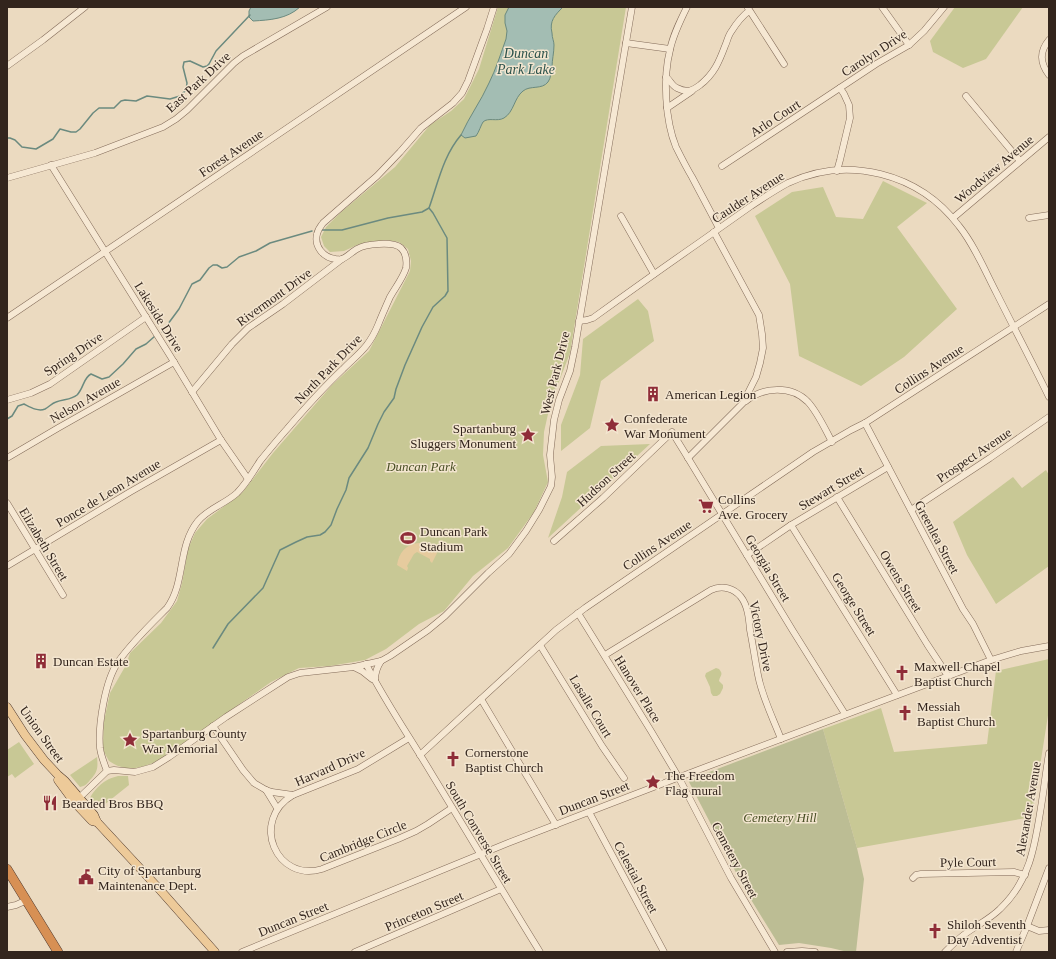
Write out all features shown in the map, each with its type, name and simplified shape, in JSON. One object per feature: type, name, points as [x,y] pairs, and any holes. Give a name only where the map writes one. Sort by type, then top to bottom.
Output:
[{"type":"highway","points":[[7,869],[58,952]]},
{"type":"main road","name":"Union Street","points":[[7,707],[44,760],[58,775],[58,780],[77,800],[92,822],[97,822],[215,952]]},
{"type":"street","points":[[7,66],[85,7]]},
{"type":"street","name":"East Park Drive","points":[[7,178],[102,151],[170,124],[187,110],[243,56],[316,10],[327,7]]},
{"type":"street","name":"Forest Avenue","points":[[7,318],[466,7]]},
{"type":"street","points":[[342,259],[329,257],[321,251],[316,237],[319,227],[382,171],[421,128],[453,103],[462,93],[468,81],[494,7]]},
{"type":"street","name":"West Park Drive","points":[[106,771],[114,770],[135,772],[147,769],[169,757],[288,677],[300,673],[354,667],[381,661],[390,656],[402,649],[449,612],[509,554],[522,536],[539,510],[552,482],[550,454],[554,420],[571,365],[580,321],[632,7]]},
{"type":"street","points":[[687,7],[674,35],[667,61],[666,77],[669,123],[676,146],[759,315],[763,340],[762,353],[754,382],[743,403]]},
{"type":"street","points":[[882,7],[909,44]]},
{"type":"street","name":"Carolyn Drive","points":[[837,171],[850,118],[849,106],[840,88],[909,44],[924,31],[944,7]]},
{"type":"street","points":[[667,108],[692,91],[707,79],[716,69],[730,33],[748,9],[784,64]]},
{"type":"street","points":[[1049,40],[1045,45],[1042,56],[1043,67],[1049,75]]},
{"type":"street","points":[[626,42],[670,49]]},
{"type":"street","points":[[666,77],[673,86],[678,89],[692,91]]},
{"type":"street","name":"Arlo Court","points":[[722,166],[840,88]]},
{"type":"street","points":[[966,96],[1020,161]]},
{"type":"street","name":"Woodview Avenue","points":[[953,218],[1049,137]]},
{"type":"street","name":"Lakeside Drive","points":[[51,165],[221,440],[248,479]]},
{"type":"street","name":"Caulder Avenue","points":[[580,321],[593,318],[716,230],[788,183],[809,176],[837,171],[867,171],[887,175],[908,184],[939,205],[960,226],[971,244],[1049,397]]},
{"type":"street","points":[[1029,218],[1049,215]]},
{"type":"street","points":[[621,216],[654,274]]},
{"type":"street","name":"North Park Drive","points":[[106,771],[102,760],[100,747],[101,721],[107,689],[113,671],[118,662],[132,645],[172,602],[177,588],[186,544],[194,527],[206,513],[233,497],[243,486],[262,459],[302,412],[343,368],[361,353],[378,326],[390,297],[406,267],[405,255],[402,249],[398,246],[392,245],[363,246],[342,259]]},
{"type":"street","name":"Rivermont Drive","points":[[192,392],[232,344],[248,328],[283,304],[342,259]]},
{"type":"street","name":"Collins Avenue","points":[[420,755],[540,645],[578,613],[813,452],[865,423],[1049,304]]},
{"type":"street","name":"Spring Drive","points":[[7,400],[31,393],[50,384],[146,317]]},
{"type":"street","name":"Nelson Avenue","points":[[7,458],[174,362]]},
{"type":"street","points":[[688,458],[743,403],[755,395],[768,391],[782,390],[804,398],[813,409],[832,442]]},
{"type":"street","name":"Prospect Avenue","points":[[911,510],[1049,417]]},
{"type":"street","name":"Greenlea Street","points":[[865,423],[991,660]]},
{"type":"street","name":"Georgia Street","points":[[672,432],[845,714]]},
{"type":"street","name":"Hudson Street","points":[[554,540],[603,498],[672,432]]},
{"type":"street","name":"Ponce de Leon Avenue","points":[[7,566],[221,440]]},
{"type":"street","name":"Stewart Street","points":[[747,555],[791,525],[888,467]]},
{"type":"street","name":"Owens Street","points":[[837,497],[948,676]]},
{"type":"street","name":"Elizabeth Street","points":[[7,503],[63,595]]},
{"type":"street","name":"George Street","points":[[791,525],[897,695]]},
{"type":"street","name":"Victory Drive","points":[[605,656],[711,590],[721,587],[732,590],[742,598],[745,604],[761,687],[781,739]]},
{"type":"street","name":"Hanover Place","points":[[578,613],[679,778]]},
{"type":"street","name":"Lasalle Court","points":[[540,645],[602,746],[624,778]]},
{"type":"street","name":"Duncan Street","points":[[242,952],[480,854],[845,714],[991,660],[1021,651],[1049,646]]},
{"type":"street","points":[[375,681],[376,668],[381,661]]},
{"type":"street","name":"South Converse Street","points":[[366,664],[409,738],[540,952]]},
{"type":"street","name":"South Converse Street","points":[[354,667],[375,681]]},
{"type":"street","points":[[481,699],[556,825]]},
{"type":"street","name":"Harvard Drive","points":[[213,726],[243,770],[254,783],[266,790],[279,794],[293,795],[358,769],[409,738]]},
{"type":"street","name":"Alexander Avenue","points":[[945,952],[966,933],[999,910],[1015,892],[1025,875],[1034,851],[1049,753]]},
{"type":"street","points":[[77,800],[106,771]]},
{"type":"street","name":"Cemetery Street","points":[[679,778],[731,878],[775,952]]},
{"type":"street","points":[[266,790],[277,808],[293,795]]},
{"type":"street","name":"Cambridge Circle","points":[[277,808],[271,826],[271,839],[273,846],[286,862],[297,869],[310,872],[322,870],[398,839],[428,824],[452,808]]},
{"type":"street","name":"Celestial Street","points":[[589,812],[664,952]]},
{"type":"street","points":[[1016,952],[1028,926],[1049,868]]},
{"type":"street","name":"Pyle Court","points":[[913,878],[916,875],[921,874],[1014,872],[1025,875]]},
{"type":"street","name":"Princeton Street","points":[[355,952],[501,889]]},
{"type":"street","points":[[7,907],[16,905],[26,900]]},
{"type":"street","points":[[1028,926],[1039,931],[1049,930]]},
{"type":"street","points":[[787,952],[815,952]]},
{"type":"green space","name":"Duncan Park","points":[[498,7],[626,7],[570,353],[550,405],[544,432],[543,455],[548,482],[534,512],[508,548],[473,576],[444,611],[419,624],[386,649],[365,660],[330,666],[299,668],[271,682],[167,755],[153,763],[142,767],[129,769],[114,764],[109,761],[104,752],[103,744],[104,721],[110,693],[126,665],[130,653],[161,623],[177,601],[188,549],[195,533],[207,519],[242,493],[273,453],[332,385],[369,351],[410,271],[411,261],[408,249],[399,242],[385,240],[357,245],[344,251],[330,252],[324,246],[321,237],[326,227],[340,213],[395,167],[430,125],[451,111],[464,99],[479,69]]},
{"type":"green space","points":[[955,7],[1023,7],[986,59],[963,68],[933,52],[930,41]]},
{"type":"green space","points":[[883,181],[927,203],[897,227],[957,309],[904,357],[861,386],[799,356],[790,284],[755,216],[792,192],[823,187],[836,217],[863,219]]},
{"type":"green space","points":[[638,299],[648,311],[654,341],[601,381],[590,428],[561,451],[561,425],[580,375],[583,339]]},
{"type":"green space","points":[[650,444],[548,538],[562,497],[567,472],[601,446]]},
{"type":"green space","points":[[1046,470],[1049,475],[1049,566],[996,604],[967,555],[953,522],[1013,477],[1022,488]]},
{"type":"green space","points":[[1049,659],[1049,709],[1032,817],[857,848],[823,729],[881,708],[894,752],[987,744],[996,671]]},
{"type":"green space","points":[[716,668],[719,669],[721,673],[719,681],[723,685],[723,688],[720,694],[713,696],[705,676],[706,673]]},
{"type":"green space","name":"Cemetery Hill","points":[[823,729],[857,848],[864,879],[856,952],[848,952],[799,943],[779,945],[745,890],[688,780]]},
{"type":"green space","points":[[19,742],[34,764],[15,778],[12,774],[7,777],[7,750]]},
{"type":"green space","points":[[97,757],[95,774],[87,784],[80,787],[70,775]]},
{"type":"green space","points":[[118,776],[128,776],[129,785],[99,809],[90,798],[91,795],[104,782]]},
{"type":"sand","points":[[418,543],[429,545],[437,553],[432,563],[430,559],[417,552],[414,554],[407,566],[407,571],[397,565],[403,550],[413,544]]},
{"type":"water","points":[[251,7],[300,7],[284,16],[253,21],[249,17]]},
{"type":"water","name":"Duncan Park Lake","points":[[509,7],[563,7],[555,16],[551,25],[554,48],[550,79],[543,86],[529,88],[523,91],[510,112],[504,118],[483,122],[476,136],[465,138],[461,135],[492,78],[506,39],[507,31],[505,15]]},
{"type":"waterway","points":[[7,138],[15,140],[22,147],[36,149],[53,139],[60,129],[76,132],[99,108],[114,108],[121,101],[136,101],[147,96],[170,99],[180,96],[186,90],[187,83],[183,67],[184,62],[190,61],[203,67],[207,66],[216,51],[250,15]]},
{"type":"waterway","points":[[321,230],[342,230],[388,218],[422,212],[429,208],[445,161],[461,135]]},
{"type":"waterway","points":[[213,648],[228,624],[263,588],[280,550],[307,537],[320,535],[331,525],[346,490],[349,478],[368,448],[384,412],[394,398],[405,365],[422,327],[433,307],[445,296],[448,291],[447,238],[429,208]]},
{"type":"waterway","points":[[162,332],[179,309],[192,284],[200,280],[213,265],[217,265],[222,268],[227,267],[239,257],[256,251],[270,243],[312,231]]},
{"type":"waterway","points":[[7,419],[12,416],[18,406],[24,404],[34,409],[42,410],[59,401],[75,397],[88,376],[91,374],[102,379],[109,377],[136,349],[146,344],[155,336]]},
{"type":"place","name":"American Legion","points":[[653,394]]},
{"type":"place","name":"Confederate War Monument","points":[[612,425]]},
{"type":"place","name":"Spartanburg Sluggers Monument","points":[[528,435]]},
{"type":"place","name":"Collins Ave. Grocery","points":[[706,506]]},
{"type":"place","name":"Duncan Park Stadium","points":[[408,538]]},
{"type":"place","name":"Duncan Estate","points":[[41,661]]},
{"type":"place","name":"Maxwell Chapel Baptist Church","points":[[902,673]]},
{"type":"place","name":"Messiah Baptist Church","points":[[905,713]]},
{"type":"place","name":"Spartanburg County War Memorial","points":[[130,740]]},
{"type":"place","name":"Cornerstone Baptist Church","points":[[453,759]]},
{"type":"place","name":"The Freedom Flag mural","points":[[653,782]]},
{"type":"place","name":"Bearded Bros BBQ","points":[[50,803]]},
{"type":"place","name":"City of Spartanburg Maintenance Dept.","points":[[86,877]]},
{"type":"place","name":"Shiloh Seventh Day Adventist","points":[[935,931]]}]
